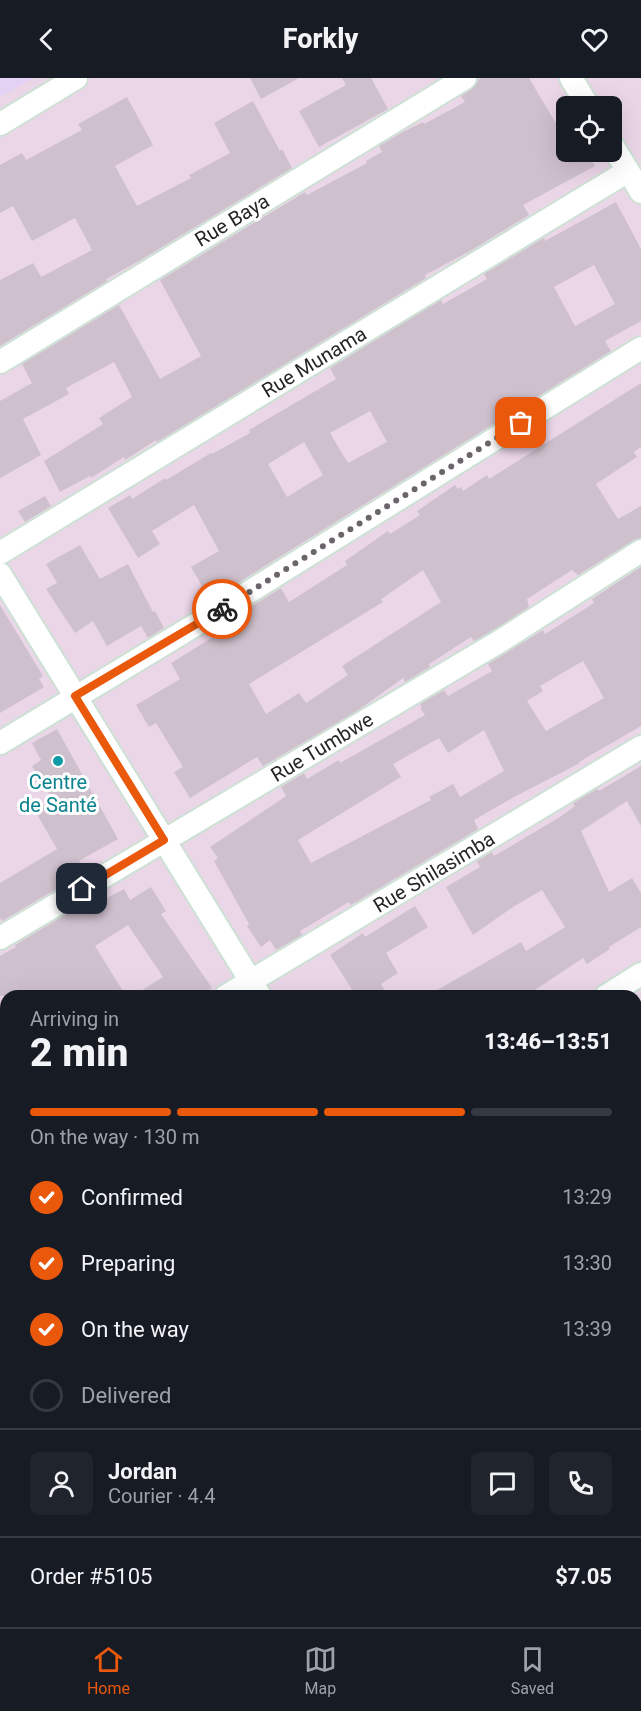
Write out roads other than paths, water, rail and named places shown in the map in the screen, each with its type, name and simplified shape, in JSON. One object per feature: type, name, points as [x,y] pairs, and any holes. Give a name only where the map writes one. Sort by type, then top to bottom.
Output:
[{"type":"street","points":[[0,124],[76,78]]},
{"type":"street","name":"Rue Baya","points":[[0,362],[465,78]]},
{"type":"street","points":[[571,78],[582,96]]},
{"type":"street","points":[[622,162],[641,192]]},
{"type":"street","name":"Rue Munama","points":[[0,553],[628,171]]},
{"type":"street","points":[[0,743],[230,604],[641,348]]},
{"type":"street","name":"Rue Tumbwe","points":[[0,938],[502,640],[641,551]]},
{"type":"street","points":[[0,574],[255,989]]},
{"type":"street","name":"Rue Shilasimba","points":[[255,989],[641,747]]},
{"type":"street","points":[[616,990],[641,974]]},
{"type":"place","name":"Centre de Santé","points":[[58,761]]}]
